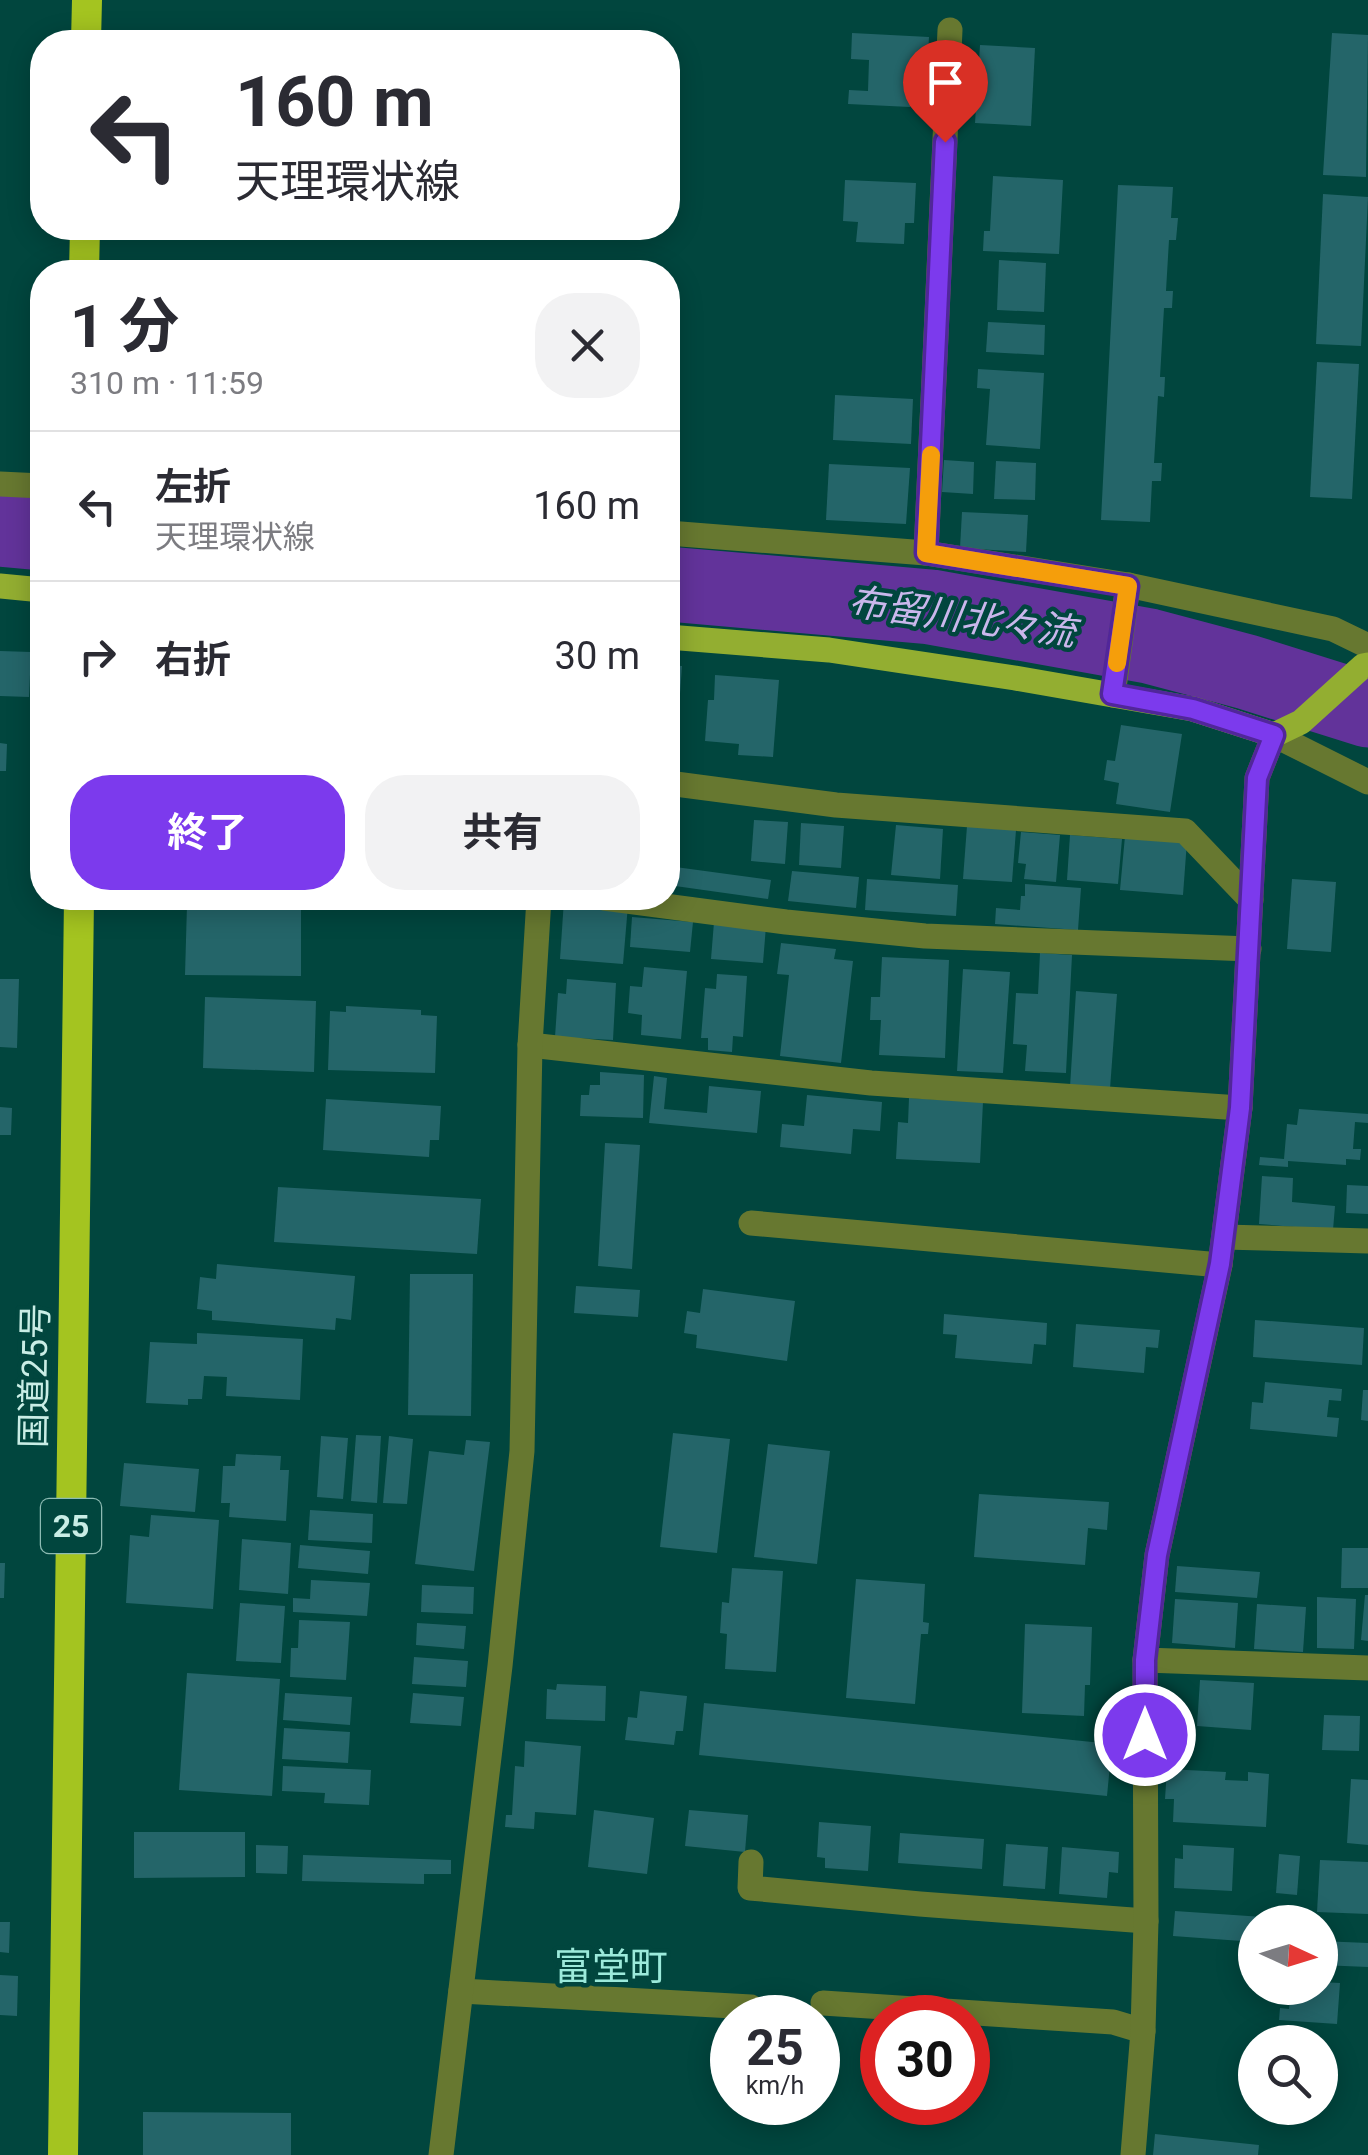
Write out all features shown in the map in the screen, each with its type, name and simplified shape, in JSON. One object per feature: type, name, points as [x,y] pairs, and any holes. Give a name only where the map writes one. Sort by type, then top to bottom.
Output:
[{"type":"highway","points":[[86,30],[87,0]]},
{"type":"highway","name":"国道25号","points":[[63,2155],[79,910]]},
{"type":"main road","points":[[0,586],[30,589]]},
{"type":"main road","points":[[680,638],[829,650],[1015,678],[1193,709],[1274,735],[1301,722],[1366,659]]},
{"type":"street","points":[[926,553],[950,30]]},
{"type":"street","points":[[0,484],[30,485]]},
{"type":"street","points":[[680,535],[926,553],[1128,586],[1332,628],[1366,659]]},
{"type":"street","points":[[1112,694],[1128,586]]},
{"type":"street","points":[[1133,2155],[1143,2031],[1146,1921],[1145,1660],[1157,1555],[1224,1236],[1240,1108],[1257,778],[1274,735],[1368,782]]},
{"type":"street","points":[[680,785],[836,805],[1185,831],[1251,900]]},
{"type":"street","points":[[680,908],[925,936],[1249,950]]},
{"type":"street","points":[[440,2155],[522,1451],[530,1045],[538,910]]},
{"type":"street","points":[[530,1045],[871,1084],[1240,1108]]},
{"type":"street","points":[[751,1223],[1220,1264]]},
{"type":"street","points":[[1224,1236],[1368,1241]]},
{"type":"street","points":[[1145,1660],[1368,1668]]},
{"type":"street","points":[[751,1862],[750,1888],[1146,1921]]},
{"type":"street","points":[[461,1991],[710,2005]]},
{"type":"street","points":[[840,2004],[1114,2022],[1143,2031]]},
{"type":"building","points":[[852,33],[929,37],[926,89],[911,88],[910,107],[848,104],[849,90],[868,91],[869,60],[851,59]]},
{"type":"building","points":[[1332,33],[1368,35],[1366,177],[1323,175]]},
{"type":"building","points":[[980,45],[1035,48],[1031,126],[975,123]]},
{"type":"building","points":[[993,176],[1063,180],[1059,254],[983,251],[984,231],[990,231]]},
{"type":"building","points":[[845,180],[916,183],[914,223],[905,223],[904,244],[856,242],[858,222],[843,221]]},
{"type":"building","points":[[1118,185],[1173,187],[1171,218],[1178,218],[1176,240],[1169,240],[1166,291],[1173,291],[1172,308],[1164,308],[1160,377],[1165,377],[1164,397],[1158,396],[1154,463],[1162,463],[1161,481],[1152,481],[1150,522],[1101,520]]},
{"type":"building","points":[[1323,194],[1368,197],[1361,346],[1316,344]]},
{"type":"building","points":[[999,260],[1046,263],[1044,312],[997,310]]},
{"type":"building","points":[[988,322],[1045,325],[1044,355],[986,352]]},
{"type":"building","points":[[1317,362],[1359,364],[1352,499],[1310,497]]},
{"type":"building","points":[[978,369],[1044,373],[1040,449],[986,445],[990,389],[977,388]]},
{"type":"building","points":[[835,395],[913,399],[911,444],[833,440]]},
{"type":"building","points":[[944,460],[974,462],[973,494],[942,492]]},
{"type":"building","points":[[996,461],[1036,463],[1035,500],[994,499]]},
{"type":"building","points":[[829,464],[910,468],[906,524],[826,520]]},
{"type":"building","points":[[962,512],[1028,515],[1026,552],[960,548]]},
{"type":"building","points":[[0,651],[30,652],[29,697],[0,696]]},
{"type":"building","points":[[715,675],[779,680],[773,757],[738,755],[739,744],[705,741],[708,700],[714,700]]},
{"type":"building","points":[[1121,725],[1182,734],[1170,812],[1116,804],[1119,783],[1104,780],[1107,760],[1115,761]]},
{"type":"building","points":[[0,743],[7,744],[6,771],[0,771]]},
{"type":"building","points":[[754,820],[788,822],[785,864],[751,861]]},
{"type":"building","points":[[801,823],[844,826],[841,868],[799,865]]},
{"type":"building","points":[[896,825],[943,829],[940,879],[891,875]]},
{"type":"building","points":[[967,826],[1016,830],[1012,882],[963,879]]},
{"type":"building","points":[[1021,832],[1060,835],[1056,882],[1024,879],[1026,864],[1018,863]]},
{"type":"building","points":[[1070,835],[1122,839],[1118,884],[1067,880]]},
{"type":"building","points":[[1125,836],[1187,841],[1183,895],[1120,890]]},
{"type":"building","points":[[680,868],[771,880],[768,899],[680,887]]},
{"type":"building","points":[[792,871],[859,877],[856,908],[788,901]]},
{"type":"building","points":[[867,879],[958,885],[956,916],[865,910]]},
{"type":"building","points":[[1292,879],[1336,882],[1331,952],[1287,949]]},
{"type":"building","points":[[1025,884],[1081,888],[1078,930],[995,924],[996,908],[1020,910]]},
{"type":"building","points":[[187,910],[301,910],[301,976],[185,975]]},
{"type":"building","points":[[563,910],[628,910],[623,964],[560,959]]},
{"type":"building","points":[[632,917],[693,922],[690,952],[630,947]]},
{"type":"building","points":[[714,922],[766,926],[763,963],[711,959]]},
{"type":"building","points":[[781,943],[836,949],[834,959],[853,961],[841,1063],[780,1056],[789,975],[777,974]]},
{"type":"building","points":[[1040,953],[1072,955],[1066,1073],[1025,1071],[1027,1045],[1013,1044],[1016,993],[1038,994]]},
{"type":"building","points":[[882,957],[949,960],[945,1058],[879,1055],[881,1020],[870,1020],[871,997],[880,997]]},
{"type":"building","points":[[644,967],[687,971],[681,1039],[641,1035],[642,1015],[628,1013],[630,986],[642,987]]},
{"type":"building","points":[[963,969],[1010,972],[1003,1073],[957,1071]]},
{"type":"building","points":[[717,974],[747,976],[743,1037],[733,1036],[732,1052],[708,1050],[708,1038],[701,1038],[705,988],[716,989]]},
{"type":"building","points":[[0,979],[19,979],[17,1048],[0,1047]]},
{"type":"building","points":[[567,979],[616,983],[613,1040],[555,1037],[558,993],[566,994]]},
{"type":"building","points":[[1076,991],[1117,994],[1110,1089],[1070,1087]]},
{"type":"building","points":[[205,997],[316,1001],[314,1072],[203,1068]]},
{"type":"building","points":[[346,1006],[421,1010],[421,1015],[437,1016],[435,1073],[328,1070],[330,1011],[346,1012]]},
{"type":"building","points":[[600,1072],[644,1075],[643,1118],[580,1116],[581,1095],[589,1095],[590,1085],[600,1085]]},
{"type":"building","points":[[654,1076],[667,1078],[664,1109],[707,1113],[709,1086],[761,1091],[757,1133],[649,1123]]},
{"type":"building","points":[[807,1095],[882,1102],[880,1131],[853,1129],[851,1154],[780,1147],[782,1124],[804,1126]]},
{"type":"building","points":[[909,1098],[983,1102],[980,1163],[896,1159],[898,1122],[908,1123]]},
{"type":"building","points":[[326,1099],[441,1106],[439,1140],[430,1140],[429,1157],[323,1150]]},
{"type":"building","points":[[0,1107],[12,1108],[11,1135],[0,1135]]},
{"type":"building","points":[[1299,1109],[1368,1114],[1368,1123],[1355,1122],[1353,1149],[1361,1149],[1360,1160],[1346,1159],[1346,1165],[1288,1161],[1288,1167],[1259,1165],[1260,1157],[1284,1159],[1287,1124],[1297,1125]]},
{"type":"building","points":[[605,1143],[640,1145],[632,1269],[598,1266]]},
{"type":"building","points":[[1262,1176],[1293,1178],[1292,1202],[1335,1206],[1333,1230],[1259,1224]]},
{"type":"building","points":[[1347,1185],[1368,1186],[1368,1214],[1346,1213]]},
{"type":"building","points":[[278,1187],[481,1199],[477,1254],[274,1242]]},
{"type":"building","points":[[217,1264],[355,1276],[351,1320],[336,1318],[335,1330],[212,1320],[212,1311],[197,1309],[200,1277],[216,1279]]},
{"type":"building","points":[[410,1274],[473,1274],[471,1416],[408,1415]]},
{"type":"building","points":[[576,1286],[640,1290],[638,1317],[574,1313]]},
{"type":"building","points":[[703,1289],[795,1301],[787,1361],[696,1348],[697,1335],[684,1333],[687,1311],[700,1313]]},
{"type":"building","points":[[944,1314],[1047,1323],[1046,1345],[1034,1344],[1032,1364],[955,1358],[957,1335],[943,1334]]},
{"type":"building","points":[[1255,1320],[1364,1328],[1362,1365],[1253,1357]]},
{"type":"building","points":[[1076,1324],[1160,1330],[1158,1348],[1146,1347],[1144,1373],[1073,1367]]},
{"type":"building","points":[[197,1333],[303,1339],[300,1400],[226,1396],[227,1377],[204,1376],[202,1399],[188,1399],[188,1405],[146,1403],[150,1342],[197,1344]]},
{"type":"building","points":[[1265,1382],[1342,1389],[1341,1401],[1329,1400],[1327,1417],[1339,1418],[1337,1437],[1250,1429],[1252,1402],[1263,1403]]},
{"type":"building","points":[[1363,1390],[1368,1390],[1368,1421],[1361,1420]]},
{"type":"building","points":[[673,1433],[730,1439],[717,1553],[660,1547]]},
{"type":"building","points":[[356,1435],[381,1436],[377,1503],[351,1501]]},
{"type":"building","points":[[321,1436],[348,1438],[343,1499],[317,1497]]},
{"type":"building","points":[[389,1436],[413,1439],[407,1504],[383,1503]]},
{"type":"building","points":[[466,1440],[490,1442],[474,1571],[415,1564],[429,1451],[464,1455]]},
{"type":"building","points":[[768,1444],[830,1451],[817,1564],[754,1557]]},
{"type":"building","points":[[236,1454],[281,1456],[280,1470],[289,1470],[286,1521],[229,1517],[230,1503],[221,1503],[223,1466],[235,1466]]},
{"type":"building","points":[[124,1463],[199,1469],[195,1512],[120,1506]]},
{"type":"building","points":[[979,1494],[1109,1502],[1107,1530],[1088,1528],[1085,1565],[974,1557]]},
{"type":"building","points":[[310,1510],[373,1514],[372,1543],[308,1540]]},
{"type":"building","points":[[151,1515],[219,1520],[213,1609],[126,1603],[130,1535],[149,1537]]},
{"type":"building","points":[[242,1539],[291,1543],[288,1594],[239,1590]]},
{"type":"building","points":[[300,1545],[370,1551],[368,1574],[298,1568]]},
{"type":"building","points":[[1342,1548],[1368,1548],[1368,1588],[1341,1588]]},
{"type":"building","points":[[0,1563],[5,1563],[4,1598],[0,1598]]},
{"type":"building","points":[[1177,1566],[1260,1572],[1257,1598],[1175,1592]]},
{"type":"building","points":[[732,1568],[783,1571],[776,1672],[725,1669],[727,1634],[720,1633],[722,1602],[729,1603]]},
{"type":"building","points":[[856,1579],[925,1584],[923,1622],[929,1623],[928,1634],[921,1634],[915,1704],[846,1698]]},
{"type":"building","points":[[311,1580],[370,1583],[367,1616],[293,1612],[293,1598],[310,1599]]},
{"type":"building","points":[[422,1585],[474,1587],[473,1614],[421,1612]]},
{"type":"building","points":[[1368,1595],[1368,1641],[1361,1640]]},
{"type":"building","points":[[1317,1597],[1356,1599],[1354,1649],[1317,1648]]},
{"type":"building","points":[[1175,1599],[1238,1603],[1235,1648],[1172,1643]]},
{"type":"building","points":[[240,1603],[285,1606],[281,1663],[236,1661]]},
{"type":"building","points":[[1257,1604],[1306,1607],[1303,1652],[1254,1649]]},
{"type":"building","points":[[299,1620],[350,1622],[346,1680],[290,1677],[291,1648],[298,1648]]},
{"type":"building","points":[[417,1623],[466,1626],[464,1649],[416,1645]]},
{"type":"building","points":[[1025,1624],[1092,1627],[1090,1685],[1085,1685],[1084,1716],[1022,1713]]},
{"type":"building","points":[[414,1657],[468,1661],[466,1687],[412,1684]]},
{"type":"building","points":[[187,1673],[280,1679],[272,1796],[179,1790]]},
{"type":"building","points":[[1200,1680],[1254,1683],[1251,1730],[1197,1726]]},
{"type":"building","points":[[557,1684],[606,1686],[605,1721],[546,1719],[547,1689],[556,1690]]},
{"type":"building","points":[[640,1691],[687,1696],[683,1731],[676,1731],[674,1745],[625,1740],[628,1717],[637,1718]]},
{"type":"building","points":[[285,1693],[352,1697],[350,1725],[283,1720]]},
{"type":"building","points":[[413,1693],[464,1697],[461,1726],[410,1723]]},
{"type":"building","points":[[704,1703],[1112,1744],[1107,1796],[699,1755]]},
{"type":"building","points":[[1324,1715],[1360,1716],[1359,1751],[1322,1750]]},
{"type":"building","points":[[284,1728],[350,1732],[348,1763],[282,1759]]},
{"type":"building","points":[[525,1741],[581,1746],[576,1815],[535,1812],[534,1829],[505,1827],[506,1815],[512,1815],[515,1766],[524,1767]]},
{"type":"building","points":[[283,1766],[371,1770],[369,1805],[324,1803],[325,1793],[282,1791]]},
{"type":"building","points":[[1167,1769],[1226,1772],[1225,1780],[1248,1781],[1248,1772],[1269,1774],[1266,1827],[1173,1822],[1174,1799],[1165,1799]]},
{"type":"building","points":[[1351,1779],[1368,1780],[1368,1845],[1347,1843]]},
{"type":"building","points":[[594,1810],[654,1818],[647,1874],[588,1867]]},
{"type":"building","points":[[689,1810],[748,1815],[745,1852],[685,1846]]},
{"type":"building","points":[[819,1822],[871,1826],[868,1871],[825,1868],[825,1858],[817,1857]]},
{"type":"building","points":[[134,1832],[245,1832],[245,1877],[134,1878]]},
{"type":"building","points":[[900,1833],[984,1839],[982,1869],[898,1863]]},
{"type":"building","points":[[1006,1844],[1048,1847],[1045,1889],[1003,1886]]},
{"type":"building","points":[[256,1845],[288,1846],[287,1874],[256,1873]]},
{"type":"building","points":[[1183,1845],[1234,1848],[1232,1891],[1174,1888],[1175,1858],[1183,1859]]},
{"type":"building","points":[[1062,1847],[1119,1852],[1118,1873],[1109,1872],[1107,1898],[1059,1894]]},
{"type":"building","points":[[1279,1854],[1300,1856],[1297,1895],[1276,1893]]},
{"type":"building","points":[[303,1855],[451,1860],[451,1874],[424,1874],[424,1884],[302,1881]]},
{"type":"building","points":[[1320,1860],[1368,1862],[1368,1914],[1338,1913],[1338,1905],[1317,1905]]},
{"type":"building","points":[[1175,1911],[1238,1915],[1238,1941],[1173,1936]]},
{"type":"building","points":[[0,1922],[10,1922],[9,1953],[0,1952]]},
{"type":"building","points":[[1338,1942],[1368,1943],[1368,1967],[1338,1966]]},
{"type":"building","points":[[0,1975],[18,1976],[17,2016],[0,2015]]},
{"type":"building","points":[[1340,1983],[1337,2024],[1279,2020],[1280,2008],[1289,2009],[1289,2005],[1338,2005]]},
{"type":"building","points":[[143,2112],[291,2113],[291,2155],[143,2155]]},
{"type":"building","points":[[1155,2134],[1259,2145],[1258,2155],[1153,2155]]},
{"type":"waterway","name":"布留川北々流","points":[[0,529],[30,532]]},
{"type":"waterway","name":"布留川北々流","points":[[680,585],[931,607],[1149,646],[1368,710]]},
{"type":"slow traffic","points":[[931,455],[926,553],[1128,586],[1117,663]]},
{"type":"district","name":"富堂町","points":[[611,1967]]},
{"type":"route","points":[[945,142],[926,553],[1128,586],[1112,694],[1193,709],[1274,735],[1257,778],[1240,1108],[1224,1236],[1157,1555],[1145,1660],[1145,1735]]}]
